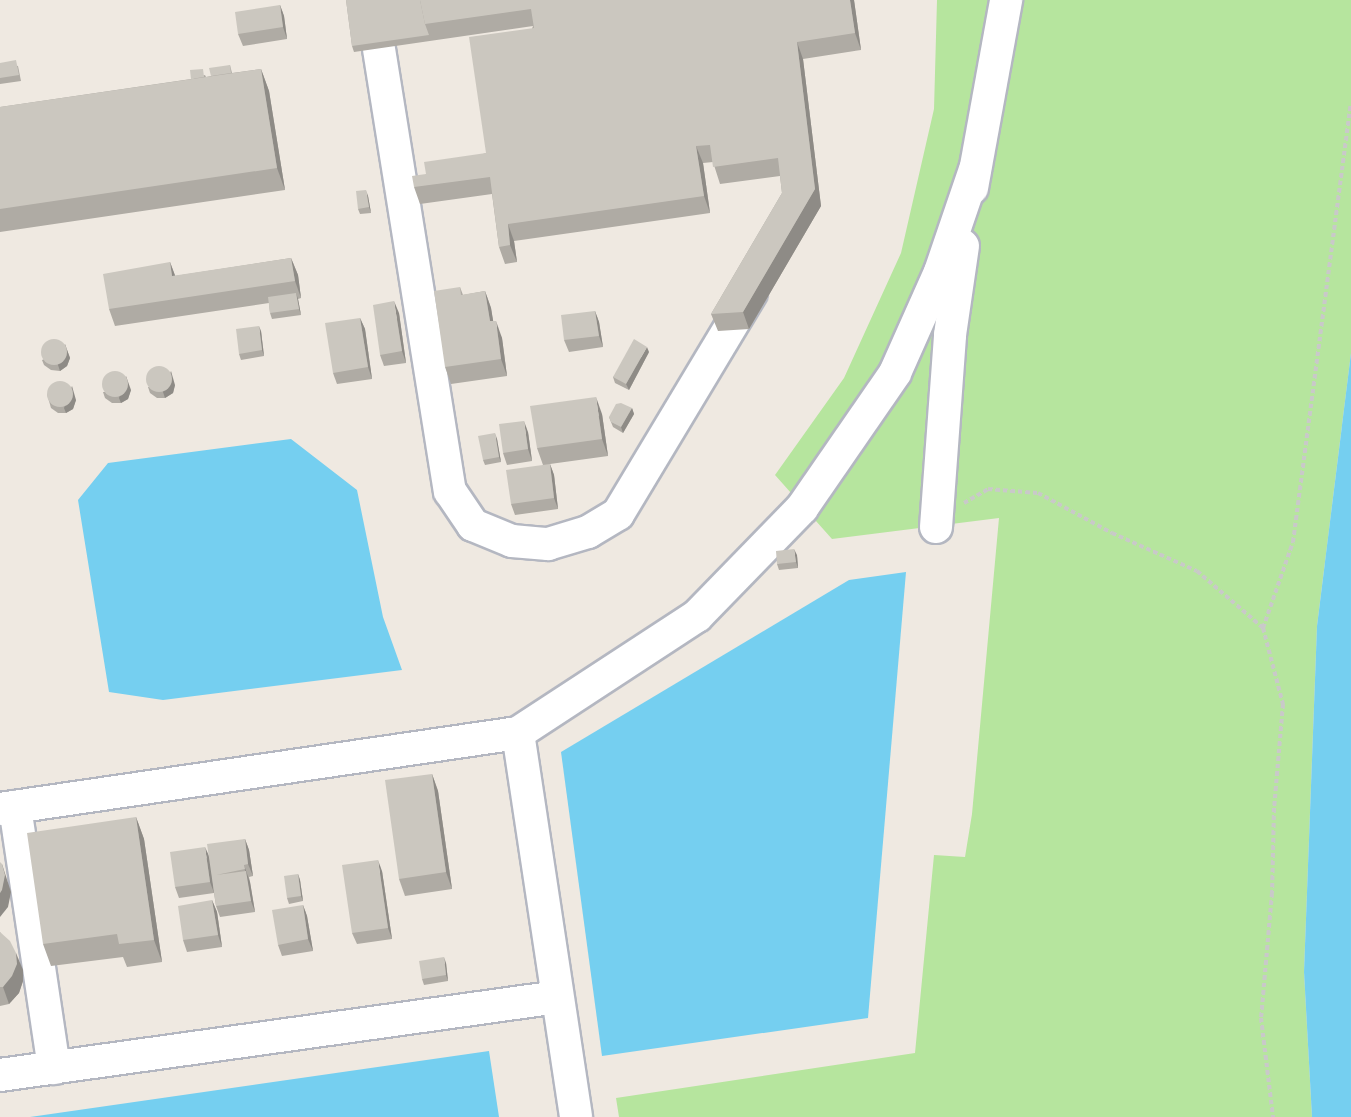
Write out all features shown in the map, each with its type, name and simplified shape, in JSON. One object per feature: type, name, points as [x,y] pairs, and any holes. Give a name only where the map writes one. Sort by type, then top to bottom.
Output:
[{"type":"lane","points":[[937,515],[950,335],[975,169],[1006,0]]},
{"type":"lane","points":[[379,49],[450,491],[473,525],[512,541],[548,544],[588,532],[618,514],[765,269]]},
{"type":"lane","points":[[54,1068],[8,808],[518,733],[697,616],[802,508],[895,374],[940,272],[975,169]]},
{"type":"lane","points":[[518,733],[576,1117]]},
{"type":"lane","points":[[0,1075],[558,997]]},
{"type":"path","points":[[1273,1117],[1261,1018],[1272,893],[1274,808],[1283,704],[1263,628],[1293,542],[1351,104]]},
{"type":"path","points":[[937,515],[968,503],[988,489],[1038,493],[1112,533],[1197,571],[1263,628]]},
{"type":"green space","points":[[937,0],[1351,0],[1351,353],[1317,626],[1304,972],[1312,1117],[619,1117],[616,1098],[915,1053],[934,855],[965,857],[972,814],[999,518],[832,539],[775,475],[844,378],[901,253],[934,109]]},
{"type":"water","points":[[1351,353],[1351,1117],[1312,1117],[1304,972],[1317,626]]},
{"type":"water","points":[[291,439],[357,490],[383,617],[402,670],[163,700],[109,692],[78,500],[108,463]]},
{"type":"water","points":[[906,572],[868,1018],[602,1056],[561,752],[849,580]]},
{"type":"water","points":[[489,1051],[499,1117],[30,1117]]},
{"type":"building","points":[[346,0],[420,0],[429,35],[352,46]]},
{"type":"building","points":[[420,0],[850,0],[855,33],[797,42],[815,189],[743,312],[711,314],[782,193],[778,158],[713,167],[710,145],[696,146],[704,196],[508,224],[510,245],[499,247],[490,177],[414,187],[412,176],[426,174],[424,162],[486,153],[469,37],[534,28],[531,9],[425,24]]},
{"type":"building","points":[[280,5],[283,27],[238,34],[235,12]]},
{"type":"building","points":[[16,60],[19,75],[0,78],[0,63]]},
{"type":"building","points":[[230,65],[231,73],[211,76],[209,68]]},
{"type":"building","points":[[203,69],[204,77],[191,79],[190,70]]},
{"type":"building","points":[[261,69],[277,168],[0,209],[0,107]]},
{"type":"building","points":[[366,190],[369,207],[358,209],[356,191]]},
{"type":"building","points":[[291,258],[295,281],[109,309],[103,274],[170,262],[172,276]]},
{"type":"building","points":[[460,287],[461,295],[485,291],[490,321],[496,321],[501,359],[445,367],[434,291]]},
{"type":"building","points":[[296,293],[299,309],[270,313],[268,297]]},
{"type":"building","points":[[394,301],[402,351],[380,355],[373,305]]},
{"type":"building","points":[[595,311],[599,336],[564,340],[561,315]]},
{"type":"building","points":[[360,318],[368,367],[333,373],[325,323]]},
{"type":"building","points":[[259,326],[262,350],[239,354],[236,329]]},
{"type":"building","points":[[54,339],[64,342],[67,352],[64,362],[54,365],[44,362],[41,352],[44,342]]},
{"type":"building","points":[[634,339],[647,347],[626,384],[613,377]]},
{"type":"building","points":[[159,366],[168,370],[172,379],[168,388],[159,392],[150,388],[146,379],[150,370]]},
{"type":"building","points":[[115,371],[124,375],[128,384],[124,393],[115,397],[106,393],[102,384],[106,375]]},
{"type":"building","points":[[60,381],[69,385],[73,394],[69,403],[60,407],[51,403],[47,394],[51,385]]},
{"type":"building","points":[[596,397],[602,439],[537,448],[530,406]]},
{"type":"building","points":[[621,403],[632,408],[621,427],[611,422],[609,417],[616,404]]},
{"type":"building","points":[[524,421],[528,449],[503,453],[499,424]]},
{"type":"building","points":[[495,433],[499,457],[483,460],[478,436]]},
{"type":"building","points":[[550,464],[554,498],[511,504],[506,470]]},
{"type":"building","points":[[794,549],[796,562],[777,564],[776,551]]},
{"type":"building","points":[[432,774],[446,872],[399,879],[385,780]]},
{"type":"building","points":[[136,817],[154,940],[119,944],[117,934],[43,944],[27,833]]},
{"type":"building","points":[[245,839],[248,864],[244,865],[245,869],[216,875],[246,871],[251,901],[216,906],[207,844]]},
{"type":"building","points":[[205,847],[210,882],[175,887],[170,852]]},
{"type":"building","points":[[378,860],[388,928],[352,933],[342,865]]},
{"type":"building","points":[[0,862],[5,875],[0,893]]},
{"type":"building","points":[[298,874],[301,896],[287,898],[284,876]]},
{"type":"building","points":[[212,900],[218,935],[183,940],[178,906]]},
{"type":"building","points":[[303,905],[308,939],[278,945],[272,910]]},
{"type":"building","points":[[0,932],[10,941],[16,953],[17,964],[12,976],[3,987],[0,987]]},
{"type":"building","points":[[444,957],[446,975],[422,979],[419,961]]}]
